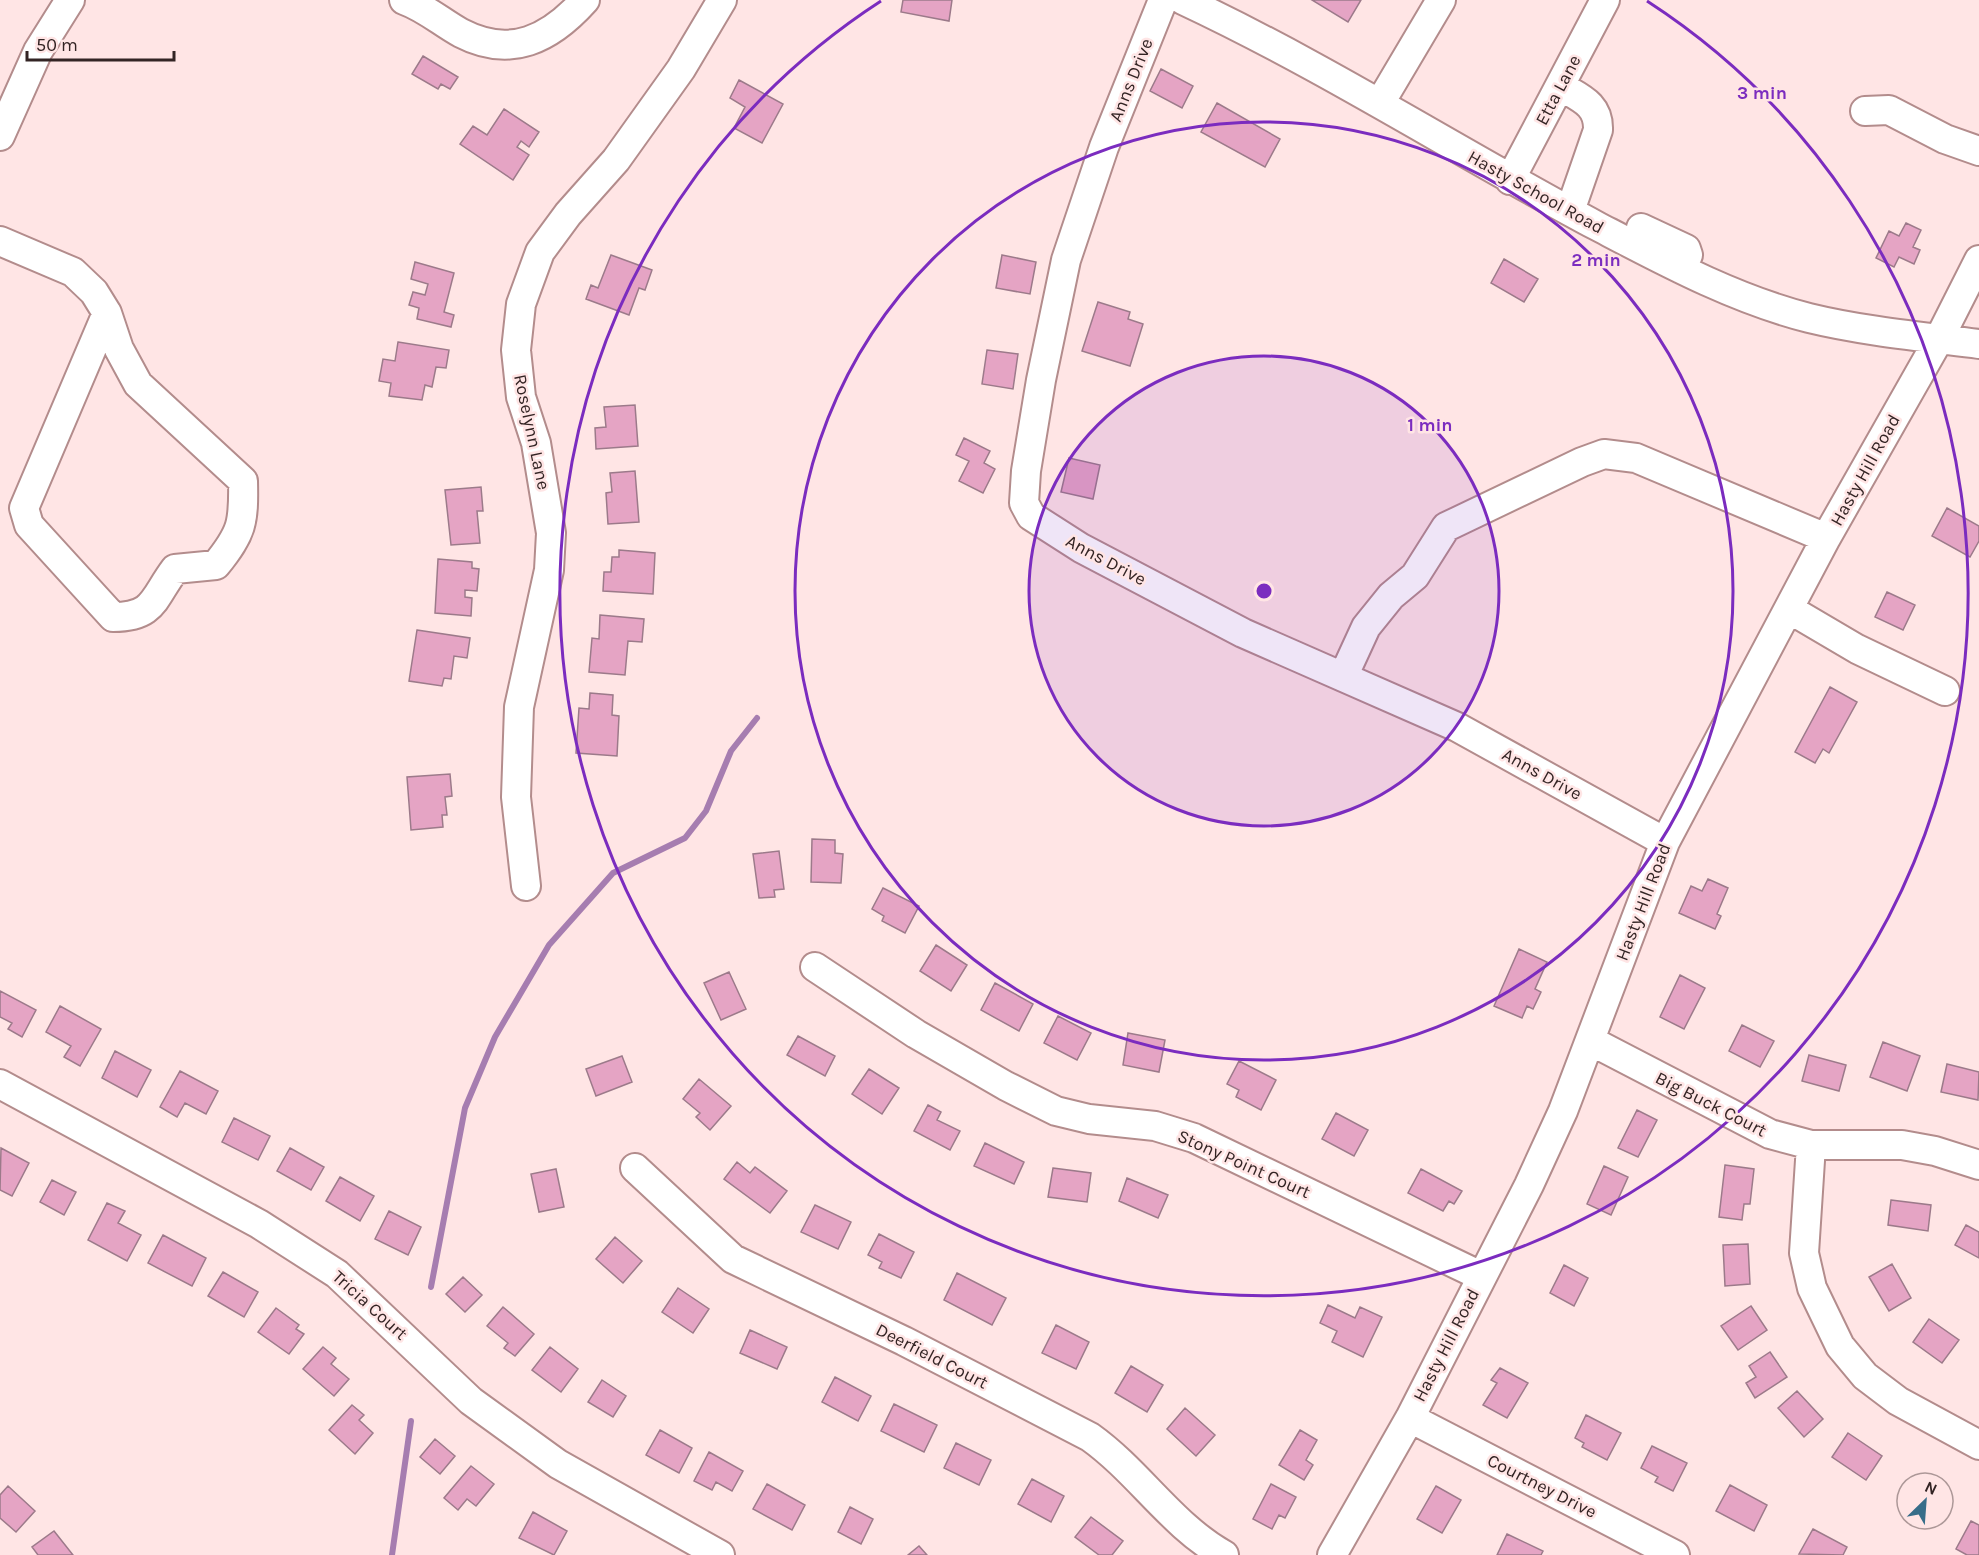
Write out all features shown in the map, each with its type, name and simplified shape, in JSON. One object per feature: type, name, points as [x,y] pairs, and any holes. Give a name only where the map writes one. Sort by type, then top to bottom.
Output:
[{"type":"street","points":[[0,136],[38,51],[70,0]]},
{"type":"street","points":[[404,0],[429,11],[470,36],[488,44],[516,45],[537,39],[561,24],[585,0]]},
{"type":"street","name":"Roselynn Lane","points":[[526,886],[516,797],[519,708],[549,570],[551,533],[537,443],[521,397],[516,350],[521,304],[540,252],[636,133],[681,69],[722,0]]},
{"type":"street","name":"Anns Drive","points":[[1163,0],[1104,147],[1066,260],[1039,392],[1026,471],[1024,503],[1031,516],[1081,548],[1243,633],[1457,727],[1665,842]]},
{"type":"street","name":"Hasty School Road","points":[[1183,0],[1257,34],[1510,180],[1573,202],[1682,269],[1745,296],[1809,318],[1979,344]]},
{"type":"street","points":[[1380,103],[1441,0]]},
{"type":"street","name":"Etta Lane","points":[[1510,180],[1605,0]]},
{"type":"street","points":[[1560,86],[1591,105],[1598,118],[1598,130],[1573,202]]},
{"type":"street","points":[[1865,111],[1889,110],[1945,140],[1979,151]]},
{"type":"street","points":[[0,241],[74,272],[94,292],[107,313],[119,349],[138,384],[243,482],[244,513],[236,539],[216,565],[175,569],[162,586],[156,600],[134,617],[113,617],[29,525],[24,508],[107,313]]},
{"type":"street","name":"Hasty Hill Road","points":[[1332,1555],[1410,1418],[1529,1185],[1563,1111],[1591,1041],[1665,842],[1826,538],[1939,339],[1979,260]]},
{"type":"street","points":[[1343,678],[1372,618],[1391,596],[1415,576],[1446,527],[1604,454],[1636,458],[1826,538]]},
{"type":"street","points":[[1789,609],[1857,649],[1945,691]]},
{"type":"street","name":"Stony Point Court","points":[[815,967],[916,1034],[1006,1086],[1056,1111],[1089,1119],[1155,1126],[1194,1138],[1481,1276]]},
{"type":"street","name":"Big Buck Court","points":[[1591,1041],[1770,1134],[1811,1145],[1902,1145],[1935,1150],[1979,1165]]},
{"type":"street","name":"Tricia Court","points":[[0,1084],[259,1224],[337,1274],[481,1408],[558,1464],[720,1555]]},
{"type":"street","points":[[1811,1145],[1804,1253],[1812,1288],[1840,1346],[1865,1376],[1898,1401],[1979,1445]]},
{"type":"street","name":"Deerfield Court","points":[[634,1168],[733,1259],[904,1341],[1090,1437],[1114,1454],[1186,1528],[1224,1555]]},
{"type":"street","name":"Courtney Drive","points":[[1410,1418],[1675,1555]]},
{"type":"building","points":[[903,0],[952,0],[949,21],[901,12]]},
{"type":"building","points":[[1312,0],[1361,0],[1348,22]]},
{"type":"building","points":[[423,56],[458,77],[450,89],[441,84],[438,89],[412,74]]},
{"type":"building","points":[[1161,69],[1193,86],[1182,108],[1150,91]]},
{"type":"building","points":[[739,80],[783,104],[762,143],[734,128],[745,107],[730,98]]},
{"type":"building","points":[[1217,103],[1280,139],[1265,167],[1201,132]]},
{"type":"building","points":[[504,109],[539,132],[529,147],[521,141],[517,147],[529,155],[513,180],[460,144],[473,126],[487,135]]},
{"type":"building","points":[[1906,223],[1921,230],[1913,247],[1920,250],[1914,264],[1899,257],[1894,267],[1876,258],[1889,231],[1899,236]]},
{"type":"building","points":[[611,255],[652,270],[645,290],[639,288],[629,315],[586,299],[591,285],[598,288]]},
{"type":"building","points":[[1002,255],[1036,262],[1030,294],[996,288]]},
{"type":"building","points":[[1504,259],[1538,279],[1524,302],[1491,283]]},
{"type":"building","points":[[415,262],[454,273],[444,312],[454,315],[451,327],[417,319],[419,308],[409,305],[413,292],[425,295],[428,284],[411,279]]},
{"type":"building","points":[[1098,302],[1130,312],[1128,319],[1143,324],[1130,366],[1082,351]]},
{"type":"building","points":[[398,342],[449,350],[446,368],[436,367],[432,387],[425,385],[422,400],[389,396],[391,383],[379,381],[383,359],[395,361]]},
{"type":"building","points":[[987,350],[1018,354],[1013,389],[982,384]]},
{"type":"building","points":[[635,405],[638,446],[596,449],[595,428],[606,427],[604,407]]},
{"type":"building","points":[[964,438],[990,451],[984,463],[995,469],[983,493],[959,481],[969,461],[956,455]]},
{"type":"building","points":[[1069,458],[1100,465],[1093,499],[1061,492]]},
{"type":"building","points":[[635,471],[639,522],[608,524],[606,493],[612,492],[610,473]]},
{"type":"building","points":[[481,487],[483,511],[477,511],[480,543],[451,545],[445,490]]},
{"type":"building","points":[[1947,508],[1979,526],[1979,541],[1970,557],[1932,536]]},
{"type":"building","points":[[619,550],[655,553],[653,594],[603,591],[604,572],[611,572],[612,557],[619,557]]},
{"type":"building","points":[[438,559],[472,562],[472,568],[479,569],[477,591],[465,590],[465,597],[472,598],[471,616],[435,613]]},
{"type":"building","points":[[1887,592],[1915,605],[1903,630],[1875,617]]},
{"type":"building","points":[[600,615],[644,619],[642,642],[628,641],[625,675],[589,672],[592,638],[599,639]]},
{"type":"building","points":[[417,630],[470,638],[467,658],[454,656],[451,679],[444,678],[442,686],[409,681]]},
{"type":"building","points":[[1830,687],[1857,702],[1829,753],[1823,749],[1815,763],[1795,752]]},
{"type":"building","points":[[590,693],[613,695],[612,715],[619,716],[617,756],[576,753],[579,708],[589,709]]},
{"type":"building","points":[[450,774],[452,796],[445,797],[447,815],[442,815],[443,827],[411,830],[407,777]]},
{"type":"building","points":[[812,839],[835,840],[835,853],[843,854],[841,883],[811,882]]},
{"type":"building","points":[[779,851],[784,889],[774,890],[775,897],[759,898],[753,854]]},
{"type":"building","points":[[1708,879],[1728,888],[1717,914],[1721,916],[1715,929],[1679,913],[1691,886],[1702,891]]},
{"type":"building","points":[[883,888],[919,906],[905,933],[882,921],[884,916],[872,909]]},
{"type":"building","points":[[936,945],[967,965],[951,991],[920,971]]},
{"type":"building","points":[[1519,949],[1547,962],[1535,989],[1541,992],[1533,1009],[1527,1006],[1522,1018],[1494,1006]]},
{"type":"building","points":[[729,972],[746,1009],[721,1020],[704,983]]},
{"type":"building","points":[[1680,975],[1705,988],[1684,1029],[1660,1017]]},
{"type":"building","points":[[995,983],[1033,1004],[1019,1031],[981,1010]]},
{"type":"building","points":[[0,991],[36,1010],[22,1037],[8,1029],[12,1023],[0,1017]]},
{"type":"building","points":[[60,1006],[101,1029],[80,1066],[64,1057],[71,1046],[46,1032]]},
{"type":"building","points":[[1058,1016],[1091,1033],[1077,1060],[1044,1043]]},
{"type":"building","points":[[1742,1025],[1774,1041],[1760,1067],[1729,1051]]},
{"type":"building","points":[[1128,1033],[1165,1040],[1159,1072],[1123,1065]]},
{"type":"building","points":[[798,1036],[835,1056],[825,1076],[787,1055]]},
{"type":"building","points":[[1883,1042],[1920,1056],[1907,1091],[1870,1077]]},
{"type":"building","points":[[115,1051],[151,1070],[137,1097],[102,1078]]},
{"type":"building","points":[[1809,1055],[1846,1065],[1839,1091],[1802,1081]]},
{"type":"building","points":[[622,1056],[632,1082],[596,1096],[586,1069]]},
{"type":"building","points":[[1239,1061],[1276,1080],[1261,1110],[1236,1097],[1239,1090],[1227,1084]]},
{"type":"building","points":[[1947,1064],[1979,1072],[1978,1100],[1941,1092]]},
{"type":"building","points":[[869,1069],[899,1088],[882,1114],[852,1094]]},
{"type":"building","points":[[180,1071],[218,1091],[206,1114],[185,1103],[177,1117],[160,1107]]},
{"type":"building","points":[[699,1079],[731,1106],[710,1130],[696,1117],[700,1113],[683,1099]]},
{"type":"building","points":[[928,1105],[941,1112],[937,1120],[960,1131],[950,1150],[914,1131]]},
{"type":"building","points":[[1637,1110],[1657,1120],[1638,1157],[1618,1148]]},
{"type":"building","points":[[1336,1113],[1368,1130],[1354,1156],[1322,1139]]},
{"type":"building","points":[[234,1118],[270,1136],[258,1160],[222,1142]]},
{"type":"building","points":[[985,1143],[1024,1162],[1014,1184],[974,1166]]},
{"type":"building","points":[[1,1148],[29,1163],[12,1196],[0,1190]]},
{"type":"building","points":[[290,1148],[324,1167],[311,1190],[277,1171]]},
{"type":"building","points":[[737,1162],[750,1173],[755,1167],[787,1191],[770,1213],[724,1179]]},
{"type":"building","points":[[1725,1165],[1754,1169],[1750,1204],[1744,1204],[1742,1220],[1719,1217]]},
{"type":"building","points":[[1604,1166],[1628,1177],[1611,1215],[1587,1204]]},
{"type":"building","points":[[1053,1168],[1091,1173],[1087,1202],[1048,1197]]},
{"type":"building","points":[[556,1169],[564,1207],[539,1212],[531,1174]]},
{"type":"building","points":[[1421,1169],[1462,1191],[1454,1204],[1449,1201],[1443,1211],[1408,1193]]},
{"type":"building","points":[[340,1177],[374,1196],[360,1221],[326,1201]]},
{"type":"building","points":[[1127,1178],[1168,1195],[1158,1218],[1119,1201]]},
{"type":"building","points":[[52,1180],[76,1192],[64,1215],[40,1202]]},
{"type":"building","points":[[1891,1200],[1931,1205],[1928,1231],[1888,1225]]},
{"type":"building","points":[[107,1203],[125,1211],[118,1223],[141,1235],[127,1261],[88,1240]]},
{"type":"building","points":[[815,1205],[851,1222],[838,1249],[801,1232]]},
{"type":"building","points":[[389,1211],[421,1227],[408,1255],[375,1239]]},
{"type":"building","points":[[1966,1225],[1979,1232],[1979,1258],[1955,1245]]},
{"type":"building","points":[[879,1234],[914,1252],[901,1278],[879,1268],[882,1262],[868,1255]]},
{"type":"building","points":[[163,1235],[206,1258],[192,1286],[148,1263]]},
{"type":"building","points":[[615,1237],[642,1261],[623,1283],[596,1259]]},
{"type":"building","points":[[1748,1244],[1750,1284],[1725,1286],[1723,1245]]},
{"type":"building","points":[[1892,1264],[1911,1298],[1889,1311],[1869,1277]]},
{"type":"building","points":[[1564,1265],[1588,1278],[1574,1306],[1550,1293]]},
{"type":"building","points":[[223,1272],[258,1292],[244,1317],[208,1296]]},
{"type":"building","points":[[957,1273],[1006,1298],[992,1325],[944,1300]]},
{"type":"building","points":[[463,1277],[482,1295],[465,1312],[446,1294]]},
{"type":"building","points":[[678,1288],[709,1309],[693,1333],[662,1312]]},
{"type":"building","points":[[1328,1305],[1355,1318],[1360,1307],[1382,1317],[1363,1357],[1332,1342],[1337,1331],[1320,1323]]},
{"type":"building","points":[[1751,1306],[1767,1330],[1738,1350],[1721,1326]]},
{"type":"building","points":[[503,1307],[534,1334],[515,1356],[504,1348],[508,1343],[487,1326]]},
{"type":"building","points":[[276,1308],[299,1325],[296,1329],[304,1334],[289,1354],[258,1332]]},
{"type":"building","points":[[1929,1319],[1959,1340],[1942,1363],[1913,1342]]},
{"type":"building","points":[[1056,1325],[1089,1342],[1076,1369],[1042,1353]]},
{"type":"building","points":[[750,1330],[787,1347],[777,1369],[740,1353]]},
{"type":"building","points":[[323,1347],[336,1358],[331,1364],[349,1379],[334,1396],[303,1369]]},
{"type":"building","points":[[550,1347],[578,1369],[561,1392],[532,1370]]},
{"type":"building","points":[[1770,1352],[1787,1377],[1755,1398],[1746,1383],[1756,1377],[1749,1366]]},
{"type":"building","points":[[1131,1366],[1163,1385],[1147,1412],[1115,1393]]},
{"type":"building","points":[[1500,1368],[1528,1383],[1507,1418],[1483,1405],[1497,1383],[1491,1380]]},
{"type":"building","points":[[835,1377],[871,1396],[858,1421],[822,1402]]},
{"type":"building","points":[[602,1380],[626,1396],[613,1417],[588,1402]]},
{"type":"building","points":[[1797,1391],[1823,1419],[1804,1437],[1778,1408]]},
{"type":"building","points":[[894,1404],[937,1425],[924,1452],[881,1431]]},
{"type":"building","points":[[352,1405],[364,1415],[359,1420],[373,1433],[355,1454],[329,1430]]},
{"type":"building","points":[[1185,1408],[1215,1435],[1196,1456],[1167,1429]]},
{"type":"building","points":[[1586,1415],[1621,1433],[1607,1460],[1582,1447],[1584,1443],[1575,1438]]},
{"type":"building","points":[[660,1430],[692,1448],[679,1473],[646,1455]]},
{"type":"building","points":[[1300,1430],[1317,1440],[1306,1460],[1313,1465],[1304,1480],[1279,1465]]},
{"type":"building","points":[[1848,1433],[1882,1456],[1866,1480],[1832,1457]]},
{"type":"building","points":[[435,1439],[455,1456],[440,1474],[420,1457]]},
{"type":"building","points":[[956,1443],[991,1460],[979,1485],[944,1468]]},
{"type":"building","points":[[1652,1446],[1687,1463],[1673,1491],[1655,1482],[1658,1477],[1641,1468]]},
{"type":"building","points":[[709,1452],[743,1471],[732,1491],[716,1482],[712,1490],[694,1481]]},
{"type":"building","points":[[471,1466],[494,1484],[476,1506],[467,1499],[458,1510],[444,1498]]},
{"type":"building","points":[[1032,1479],[1064,1496],[1051,1522],[1018,1504]]},
{"type":"building","points":[[767,1484],[805,1505],[792,1530],[753,1509]]},
{"type":"building","points":[[1271,1484],[1296,1497],[1285,1518],[1279,1515],[1272,1529],[1253,1519]]},
{"type":"building","points":[[1730,1485],[1767,1505],[1754,1531],[1716,1511]]},
{"type":"building","points":[[8,1486],[35,1511],[16,1532],[0,1518],[0,1495]]},
{"type":"building","points":[[1436,1486],[1461,1500],[1442,1533],[1417,1519]]},
{"type":"building","points":[[850,1507],[873,1519],[861,1544],[838,1532]]},
{"type":"building","points":[[533,1512],[567,1531],[554,1555],[519,1538]]},
{"type":"building","points":[[1091,1517],[1123,1541],[1112,1555],[1099,1555],[1075,1537]]},
{"type":"building","points":[[1971,1521],[1979,1525],[1979,1555],[1967,1555],[1956,1549]]},
{"type":"building","points":[[1813,1529],[1847,1547],[1843,1555],[1799,1554]]},
{"type":"building","points":[[54,1531],[73,1555],[38,1555],[32,1547]]},
{"type":"building","points":[[1507,1534],[1543,1551],[1541,1555],[1497,1555]]},
{"type":"building","points":[[919,1546],[927,1555],[908,1555]]},
{"type":"waterway","points":[[431,1287],[465,1108],[495,1037],[549,945],[613,873],[685,838],[706,811],[731,751],[757,718]]},
{"type":"waterway","points":[[392,1555],[411,1421]]}]
